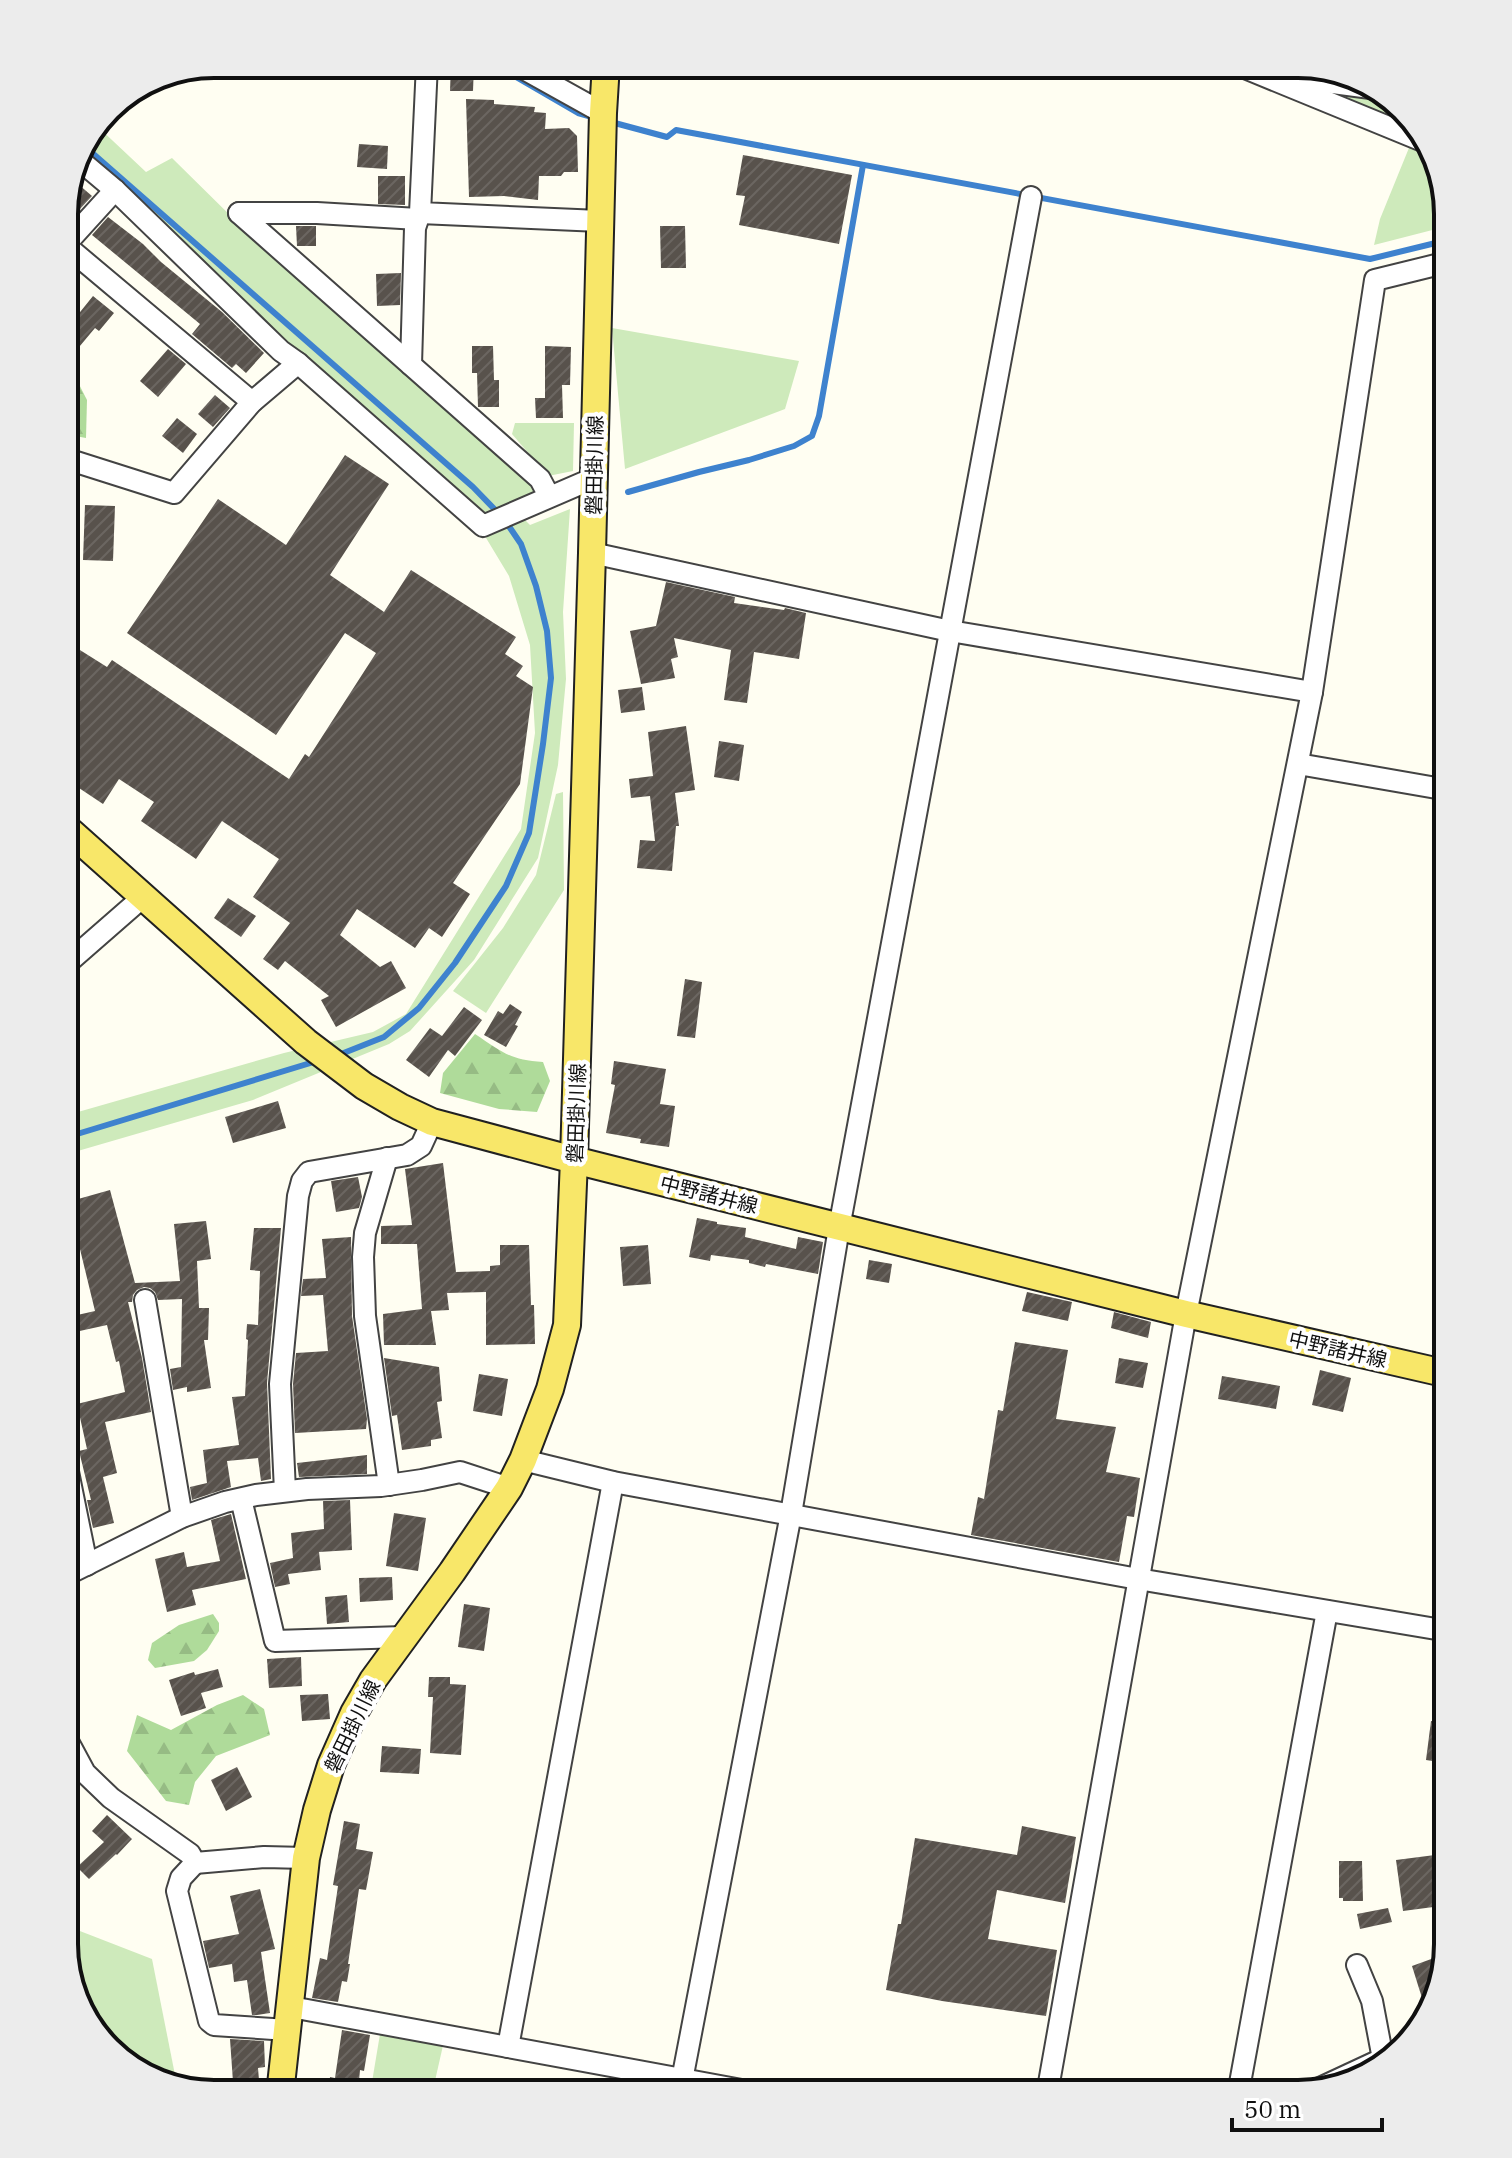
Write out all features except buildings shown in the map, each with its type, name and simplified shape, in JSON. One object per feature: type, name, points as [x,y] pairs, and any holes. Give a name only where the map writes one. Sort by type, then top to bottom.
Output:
[{"type":"main road","name":"磐田掛川線","points":[[282,2080],[306,1858],[317,1810],[340,1745],[373,1680],[509,1488],[550,1389],[567,1325],[605,78]]},
{"type":"main road","name":"中野諸井線","points":[[78,839],[306,1042],[364,1086],[432,1122],[839,1228],[1186,1314],[1434,1371]]},
{"type":"street","points":[[411,365],[415,228],[419,216],[426,78]]},
{"type":"street","points":[[542,78],[603,113]]},
{"type":"street","points":[[1272,79],[1333,83]]},
{"type":"street","points":[[1272,79],[1409,135]]},
{"type":"street","points":[[87,167],[270,340],[483,526],[594,478]]},
{"type":"street","points":[[78,231],[115,190]]},
{"type":"street","points":[[306,1858],[264,1857],[195,1863],[181,1878],[177,1891],[209,2021],[214,2025],[289,2019],[508,2047],[682,2080],[791,1514],[839,1228],[1031,197]]},
{"type":"street","points":[[549,496],[540,479],[239,213],[600,221]]},
{"type":"street","points":[[78,256],[252,402]]},
{"type":"street","points":[[1049,2080],[1186,1314],[1312,692],[1375,280],[1434,265]]},
{"type":"street","points":[[78,463],[174,493],[252,402],[298,363]]},
{"type":"street","points":[[592,553],[950,631],[1312,692]]},
{"type":"street","points":[[1298,764],[1434,788]]},
{"type":"street","points":[[78,954],[143,897]]},
{"type":"street","points":[[285,1491],[280,1384],[302,1181],[309,1172],[407,1155],[421,1146],[432,1122]]},
{"type":"street","points":[[387,1158],[365,1233],[363,1257],[365,1316],[389,1485]]},
{"type":"street","points":[[145,1300],[182,1517]]},
{"type":"street","points":[[523,1460],[613,1482],[1138,1579],[1434,1629]]},
{"type":"street","points":[[78,1569],[182,1517],[241,1499],[285,1491],[389,1485],[460,1472],[509,1488]]},
{"type":"street","points":[[508,2047],[613,1482]]},
{"type":"street","points":[[241,1499],[275,1641],[403,1637]]},
{"type":"street","points":[[78,1521],[87,1565]]},
{"type":"street","points":[[1241,2080],[1327,1611]]},
{"type":"street","points":[[78,1760],[85,1773],[111,1798],[190,1854],[195,1863]]},
{"type":"street","points":[[1357,1965],[1372,2001],[1386,2048]]},
{"type":"green space","points":[[1350,88],[1381,106],[1410,137],[1295,89]]},
{"type":"green space","points":[[105,133],[146,172],[172,158],[242,227],[545,487],[512,507],[530,525],[570,509],[563,612],[566,679],[558,765],[538,858],[474,960],[410,1031],[389,1044],[253,1100],[78,1151],[78,1112],[284,1053],[373,1032],[406,1014],[521,829],[535,733],[530,645],[509,576],[474,518],[87,169]]},
{"type":"green space","points":[[1412,140],[1429,179],[1434,230],[1374,245],[1380,219]]},
{"type":"green space","points":[[612,328],[799,361],[785,409],[625,469]]},
{"type":"green space","points":[[78,382],[87,400],[86,438],[78,437]]},
{"type":"green space","points":[[515,423],[574,423],[573,471],[548,476],[512,434]]},
{"type":"green space","points":[[563,792],[564,890],[486,1013],[453,991],[503,928],[536,875],[556,794]]},
{"type":"green space","points":[[475,1034],[507,1054],[543,1062],[550,1081],[537,1112],[499,1109],[440,1093],[443,1073]]},
{"type":"green space","points":[[213,1614],[219,1623],[219,1631],[207,1650],[194,1661],[155,1668],[148,1660],[152,1643],[179,1625]]},
{"type":"green space","points":[[243,1695],[264,1709],[270,1735],[216,1756],[195,1782],[189,1805],[166,1801],[127,1751],[137,1715],[171,1730]]},
{"type":"green space","points":[[78,1930],[152,1959],[175,2074],[154,2066],[124,2046],[96,2012],[88,1996],[79,1962]]},
{"type":"green space","points":[[380,2034],[444,2041],[435,2080],[372,2080]]},
{"type":"waterway","points":[[518,78],[578,113],[592,117]]},
{"type":"waterway","points":[[611,122],[667,137],[676,130],[1370,259],[1434,243]]},
{"type":"waterway","points":[[92,153],[473,487],[504,519],[521,544],[536,586],[547,631],[551,678],[529,833],[506,886],[455,963],[419,1008],[384,1037],[336,1056]]},
{"type":"waterway","points":[[628,492],[749,460],[794,446],[812,436],[819,416],[863,165]]},
{"type":"waterway","points":[[78,1134],[317,1061]]}]
